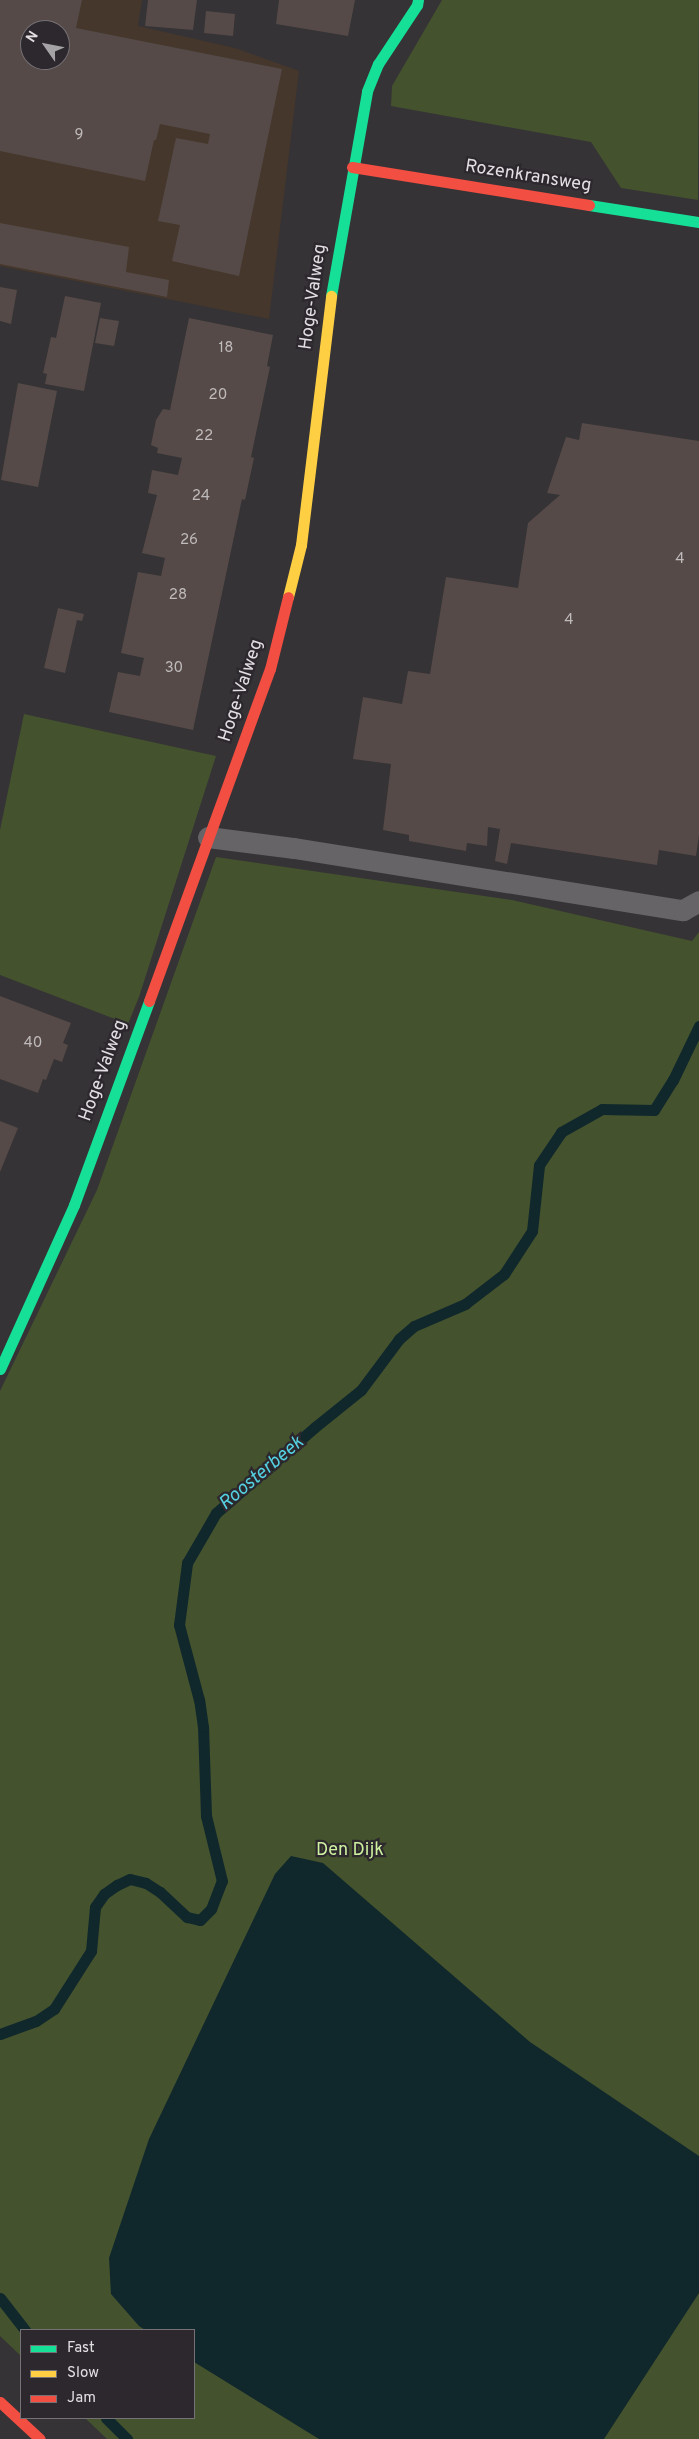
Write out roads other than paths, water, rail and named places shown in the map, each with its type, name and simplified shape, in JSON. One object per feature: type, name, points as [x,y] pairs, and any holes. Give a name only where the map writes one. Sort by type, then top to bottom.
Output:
[{"type":"main road","name":"Hoge-Valweg","points":[[0,1369],[74,1205],[270,669],[300,545],[312,466],[330,302],[352,167],[367,91],[378,64],[418,0]]},
{"type":"main road","name":"Rozenkransweg","points":[[352,167],[699,222]]},
{"type":"main road","points":[[0,2402],[40,2439]]},
{"type":"lane","points":[[208,838],[294,848],[683,910],[699,901]]},
{"type":"water","points":[[291,1856],[323,1863],[530,2042],[699,2156],[699,2293],[604,2439],[319,2439],[195,2363],[195,2329],[144,2329],[111,2294],[109,2258],[149,2139],[275,1874]]},
{"type":"waterway","name":"Roosterbeek","points":[[0,2034],[36,2021],[54,2009],[91,1951],[95,1907],[104,1894],[117,1885],[130,1879],[146,1883],[160,1892],[187,1917],[200,1920],[211,1909],[222,1881],[206,1816],[203,1727],[199,1700],[179,1625],[187,1563],[216,1513],[315,1427],[361,1390],[399,1339],[414,1326],[465,1304],[504,1274],[532,1231],[539,1165],[561,1132],[602,1109],[654,1110],[673,1080],[699,1026]]},
{"type":"waterway","name":"Roosterbeek","points":[[0,2298],[24,2329]]},
{"type":"waterway","name":"Roosterbeek","points":[[107,2419],[127,2439]]},
{"type":"park label","name":"Den Dijk","points":[[350,1851]]}]
